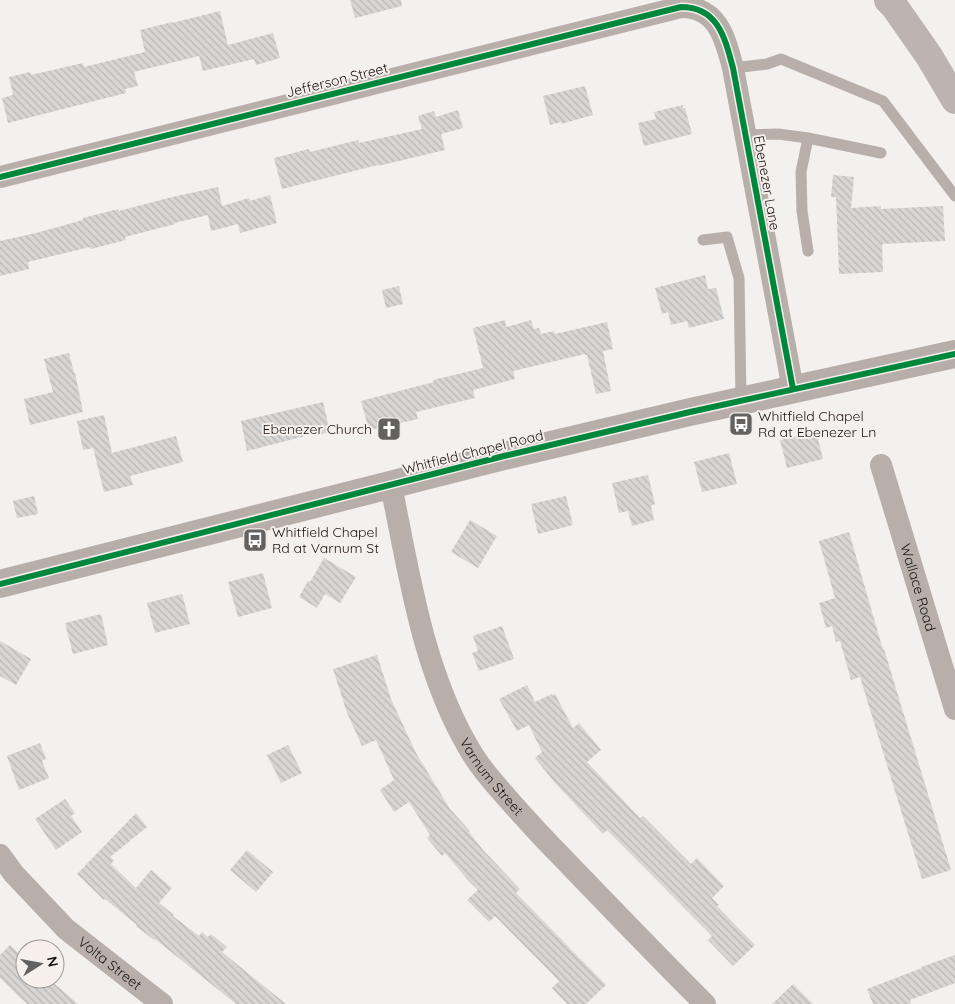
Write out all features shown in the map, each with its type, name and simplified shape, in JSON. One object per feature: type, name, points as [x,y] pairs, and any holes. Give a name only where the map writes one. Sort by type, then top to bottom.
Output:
[{"type":"highway","points":[[888,0],[929,56],[955,100]]},
{"type":"street","name":"Ebenezer Lane","points":[[681,7],[696,9],[709,16],[716,22],[725,40],[733,68],[793,389]]},
{"type":"street","name":"Jefferson Street","points":[[0,177],[681,7]]},
{"type":"street","name":"Whitfield Chapel Road","points":[[0,584],[504,456],[793,389],[955,354]]},
{"type":"street","name":"Wallace Road","points":[[881,465],[955,709]]},
{"type":"street","name":"Varnum Street","points":[[391,485],[410,583],[433,668],[466,745],[491,780],[538,832],[705,1004]]},
{"type":"street","name":"Volta Street","points":[[0,855],[14,874],[66,929],[162,1004]]},
{"type":"lane","points":[[733,68],[766,64],[781,59],[883,101],[955,196]]},
{"type":"lane","points":[[746,135],[778,134],[808,138],[881,153]]},
{"type":"lane","points":[[808,138],[801,172],[802,211],[808,250]]},
{"type":"lane","points":[[703,240],[727,238],[739,278],[741,401]]},
{"type":"building","points":[[350,0],[401,0],[402,6],[355,18]]},
{"type":"building","points":[[220,11],[228,45],[273,33],[280,58],[256,65],[254,59],[203,71],[199,56],[134,72],[138,86],[125,89],[126,93],[8,123],[2,98],[13,95],[9,77],[30,72],[31,75],[83,63],[84,67],[145,52],[140,30]]},
{"type":"building","points":[[585,86],[593,115],[561,124],[561,122],[550,125],[543,96]]},
{"type":"building","points":[[683,105],[692,134],[644,146],[638,123],[656,119],[654,112]]},
{"type":"building","points":[[458,110],[463,128],[441,134],[445,150],[282,189],[274,158],[309,149],[310,152],[358,140],[359,143],[422,129],[418,116],[434,111],[436,117]]},
{"type":"building","points":[[833,175],[854,177],[851,208],[881,206],[881,209],[943,206],[945,241],[882,244],[883,272],[839,274],[836,197],[831,197]]},
{"type":"building","points":[[218,187],[222,206],[249,198],[250,201],[270,195],[277,223],[240,233],[238,224],[211,231],[208,215],[125,237],[126,240],[28,262],[29,269],[0,276],[0,241],[36,233],[118,209],[119,211]]},
{"type":"building","points":[[705,275],[708,289],[716,288],[724,319],[689,328],[687,321],[671,325],[668,312],[662,314],[655,288]]},
{"type":"building","points":[[399,286],[403,304],[386,308],[382,290]]},
{"type":"building","points":[[505,320],[506,327],[531,320],[534,329],[539,328],[541,334],[554,331],[555,334],[607,322],[613,349],[603,351],[611,391],[596,394],[587,355],[585,354],[513,371],[515,379],[473,390],[475,398],[416,412],[418,419],[369,430],[361,401],[483,368],[473,328]]},
{"type":"building","points":[[69,353],[83,412],[30,425],[24,399],[53,392],[44,359]]},
{"type":"building","points":[[323,402],[330,432],[314,436],[313,434],[247,451],[241,421]]},
{"type":"building","points":[[104,415],[112,453],[176,436],[183,462],[130,476],[133,485],[104,492],[93,448],[83,450],[77,421]]},
{"type":"building","points":[[816,431],[823,459],[787,468],[780,440]]},
{"type":"building","points":[[729,453],[737,484],[702,492],[694,462]]},
{"type":"building","points":[[648,475],[655,504],[651,506],[654,520],[632,526],[628,511],[619,513],[612,483]]},
{"type":"building","points":[[34,496],[38,514],[17,518],[13,501]]},
{"type":"building","points":[[566,496],[573,525],[538,534],[531,504]]},
{"type":"building","points":[[470,520],[497,536],[478,568],[451,552]]},
{"type":"building","points":[[849,532],[883,650],[951,870],[922,879],[860,677],[851,680],[840,641],[836,642],[832,626],[826,628],[819,603],[835,598],[819,541]]},
{"type":"building","points":[[324,558],[356,577],[340,603],[325,594],[317,608],[299,597]]},
{"type":"building","points":[[263,573],[272,608],[238,617],[228,582]]},
{"type":"building","points":[[182,594],[190,624],[155,633],[147,603]]},
{"type":"building","points":[[101,614],[108,645],[73,654],[65,623]]},
{"type":"building","points":[[502,626],[514,659],[479,671],[472,653],[478,651],[473,636]]},
{"type":"building","points":[[0,641],[31,659],[16,685],[0,676]]},
{"type":"building","points":[[377,655],[391,699],[416,753],[450,809],[470,831],[484,851],[520,889],[516,893],[606,985],[586,1004],[567,1004],[552,988],[559,981],[495,916],[489,922],[467,900],[478,890],[445,853],[442,856],[427,838],[430,835],[409,802],[394,812],[380,790],[394,780],[376,740],[362,746],[347,713],[333,669]]},
{"type":"building","points":[[527,685],[535,702],[555,694],[573,728],[579,723],[601,750],[587,762],[640,818],[643,816],[691,864],[697,858],[724,886],[712,898],[719,905],[717,906],[755,945],[733,966],[708,940],[712,936],[607,830],[603,834],[555,783],[535,758],[542,752],[529,725],[517,731],[499,699]]},
{"type":"building","points":[[40,743],[46,759],[42,761],[49,778],[19,790],[7,756]]},
{"type":"building","points":[[288,745],[302,773],[281,783],[267,755]]},
{"type":"building","points":[[65,799],[75,813],[71,816],[82,832],[56,850],[35,819]]},
{"type":"building","points":[[136,813],[147,827],[110,857],[114,860],[111,864],[136,888],[151,870],[172,888],[159,903],[199,936],[202,932],[208,937],[211,934],[227,947],[222,952],[286,1004],[236,1004],[104,900],[77,874]]},
{"type":"building","points":[[247,850],[273,872],[256,892],[230,870]]},
{"type":"building","points":[[10,945],[15,950],[15,989],[61,989],[78,1004],[27,1004],[0,978],[0,955]]},
{"type":"building","points":[[955,955],[955,983],[910,1000],[911,1004],[873,1004],[867,989]]},
{"type":"building","points":[[793,984],[813,1004],[772,1004]]},
{"type":"cycle path","points":[[0,177],[681,7],[694,8],[704,12],[718,26],[727,46],[733,68],[793,389]]},
{"type":"cycle path","points":[[0,584],[504,456],[690,412],[955,354]]},
{"type":"place","name":"Whitfield Chapel Rd at Ebenezer Ln","points":[[741,424]]},
{"type":"place","name":"Ebenezer Church","points":[[389,429]]},
{"type":"place","name":"Whitfield Chapel Rd at Varnum St","points":[[255,540]]}]
